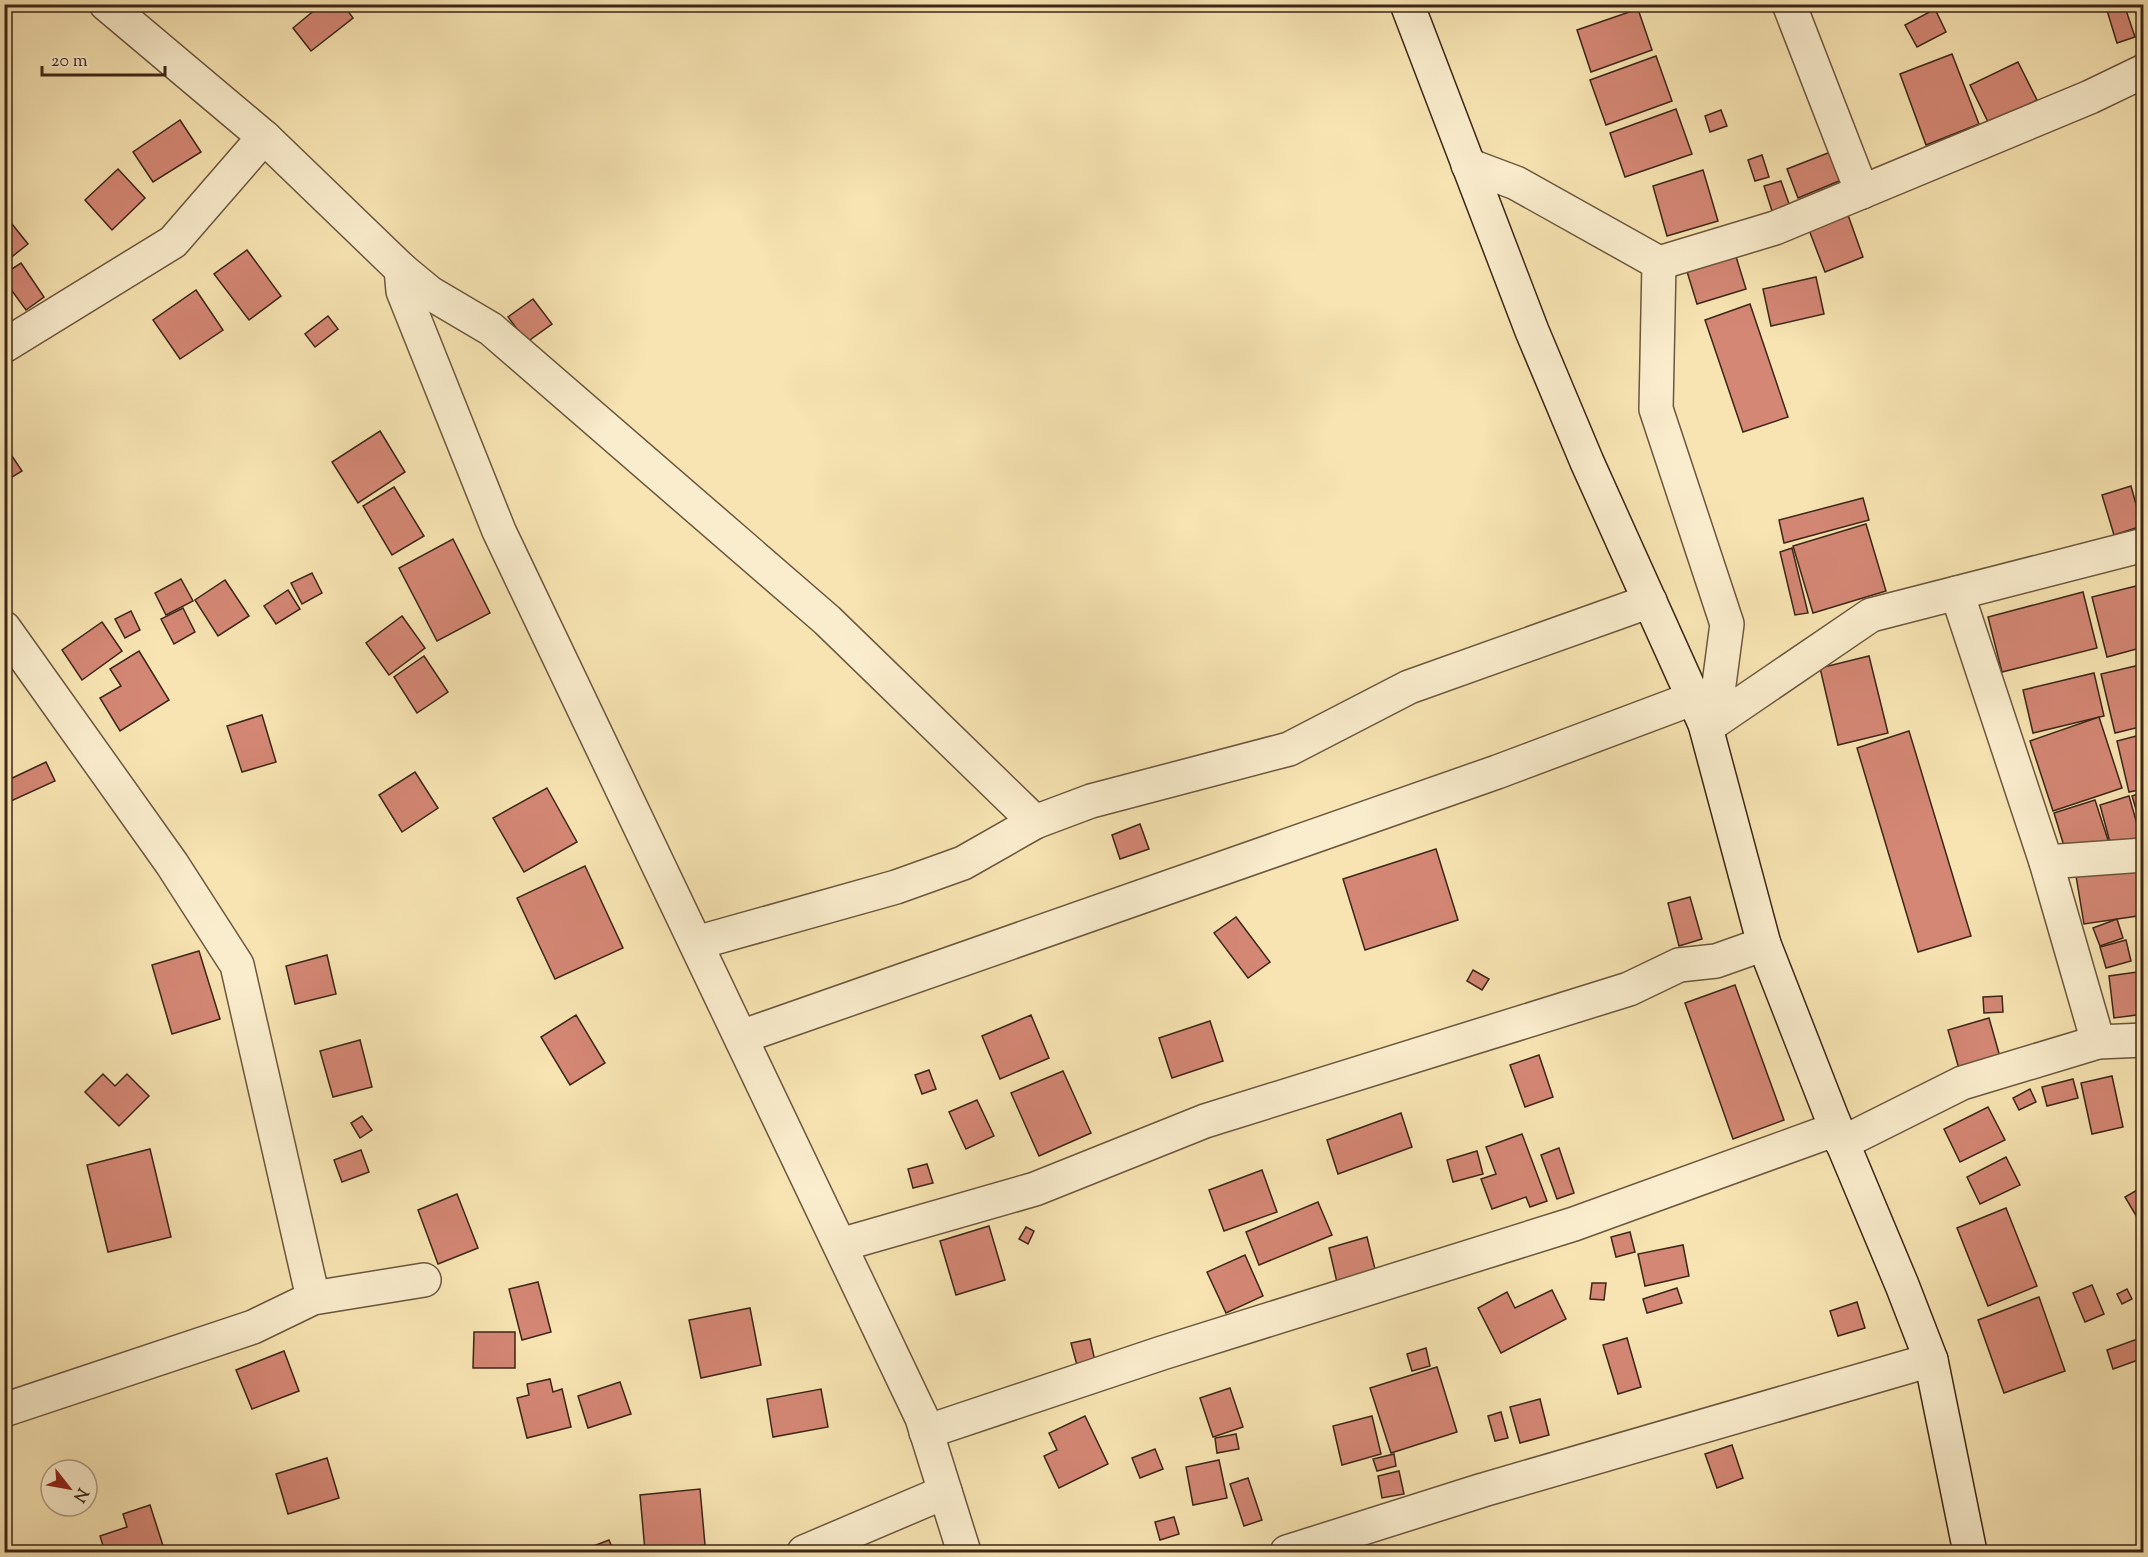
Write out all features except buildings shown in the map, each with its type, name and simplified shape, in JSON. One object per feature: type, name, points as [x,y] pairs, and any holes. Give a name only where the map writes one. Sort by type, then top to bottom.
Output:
[{"type":"street","points":[[106,4],[264,137],[401,269],[430,293],[491,329],[828,620],[1035,822]]},
{"type":"street","points":[[1407,4],[1537,342],[1587,462],[1704,715],[1764,944],[1839,1136],[1931,1360],[1970,1552]]},
{"type":"street","points":[[1789,4],[1862,192]]},
{"type":"street","points":[[1468,165],[1516,183],[1659,263],[1775,228],[2090,97],[2144,71]]},
{"type":"street","points":[[4,346],[172,242],[264,137]]},
{"type":"street","points":[[1659,263],[1656,409],[1727,624],[1704,715]]},
{"type":"street","points":[[401,269],[403,291],[499,531],[922,1418],[964,1552]]},
{"type":"street","points":[[741,1037],[1497,772],[1704,715],[1871,615],[2144,545]]},
{"type":"street","points":[[1958,593],[2046,862],[2098,1042]]},
{"type":"street","points":[[696,943],[896,887],[963,863],[1035,822],[1091,801],[1288,748],[1409,687],[1650,601]]},
{"type":"street","points":[[4,628],[172,864],[237,965],[313,1298]]},
{"type":"street","points":[[2046,862],[2144,855]]},
{"type":"street","points":[[840,1245],[1035,1189],[1205,1120],[1629,989],[1679,965],[1716,961],[1764,944]]},
{"type":"street","points":[[926,1432],[1162,1353],[1574,1224],[1839,1136],[1962,1083],[2098,1042],[2144,1040]]},
{"type":"street","points":[[4,1410],[253,1327],[313,1298],[424,1280]]},
{"type":"street","points":[[1287,1552],[1484,1490],[1931,1360]]},
{"type":"street","points":[[804,1552],[945,1492]]}]
